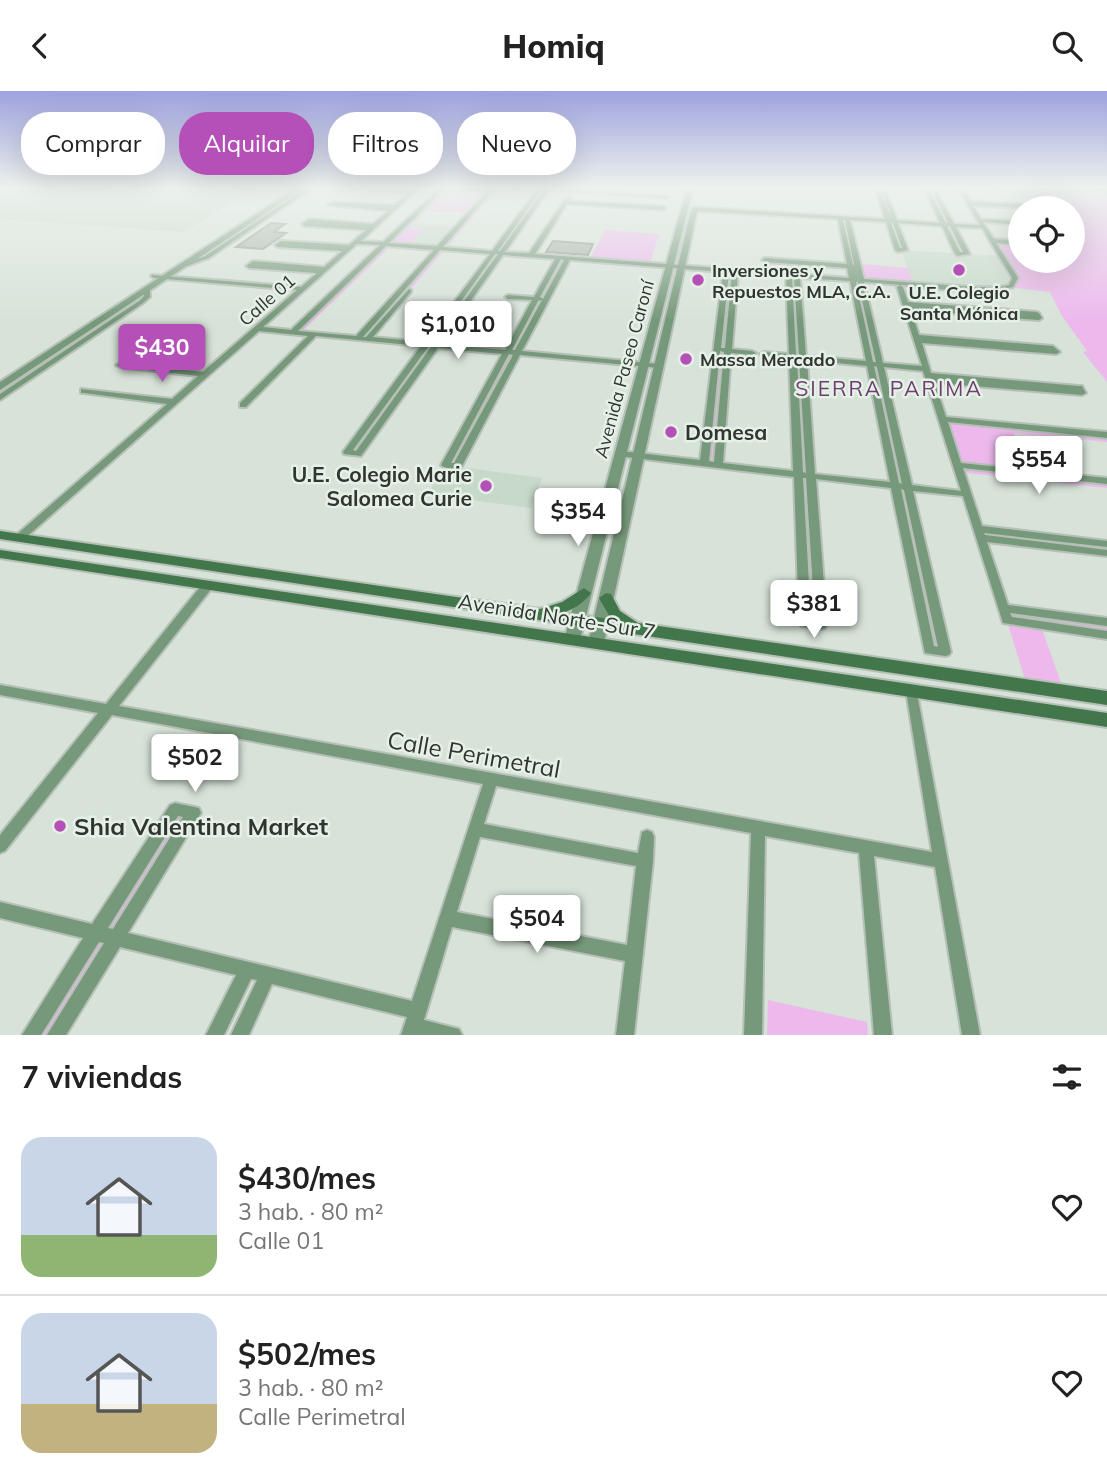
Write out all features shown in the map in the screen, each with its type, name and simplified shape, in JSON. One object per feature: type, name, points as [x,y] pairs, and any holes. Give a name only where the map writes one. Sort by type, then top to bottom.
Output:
[{"type":"main road","name":"Avenida Norte-Sur 7","points":[[0,535],[1107,698]]},
{"type":"main road","name":"Avenida Norte-Sur 7","points":[[0,554],[1107,720]]},
{"type":"main road","points":[[534,614],[567,606],[584,593]]},
{"type":"main road","points":[[606,599],[618,617],[636,628]]},
{"type":"street","points":[[0,376],[221,232]]},
{"type":"street","points":[[0,387],[235,232]]},
{"type":"street","points":[[185,265],[207,257],[244,232]]},
{"type":"street","name":"Calle 01","points":[[19,538],[368,232]]},
{"type":"street","points":[[297,332],[401,232]]},
{"type":"street","points":[[358,338],[457,232]]},
{"type":"street","points":[[509,232],[348,452],[358,454],[517,232]]},
{"type":"street","points":[[531,255],[546,232]]},
{"type":"street","name":"Avenida Paseo Caroní","points":[[572,640],[679,232]]},
{"type":"street","name":"Avenida Paseo Caroní","points":[[596,643],[689,232]]},
{"type":"street","points":[[843,232],[929,650],[946,652],[851,232]]},
{"type":"street","points":[[894,232],[898,250],[905,250],[897,232]]},
{"type":"street","points":[[947,232],[958,254],[967,254],[956,232]]},
{"type":"street","points":[[357,242],[986,289],[1008,287],[1015,282],[1015,278],[987,232]]},
{"type":"street","points":[[993,242],[1008,243]]},
{"type":"street","points":[[281,243],[349,249],[278,245],[281,243]]},
{"type":"street","points":[[845,246],[854,246]]},
{"type":"street","points":[[368,339],[442,248]]},
{"type":"street","points":[[559,257],[445,465],[457,466],[568,258]]},
{"type":"street","points":[[765,260],[858,267]]},
{"type":"street","points":[[253,263],[325,270],[249,266],[253,263]]},
{"type":"street","points":[[704,464],[726,270]]},
{"type":"street","points":[[718,466],[735,271]]},
{"type":"street","points":[[793,275],[800,311],[821,625],[805,623],[791,310],[793,275]]},
{"type":"street","points":[[154,276],[304,289]]},
{"type":"street","points":[[900,286],[1005,614]]},
{"type":"street","points":[[402,288],[411,289]]},
{"type":"street","points":[[0,398],[141,302],[146,297],[147,290]]},
{"type":"street","points":[[463,293],[473,294]]},
{"type":"street","points":[[508,297],[546,300]]},
{"type":"street","points":[[722,305],[732,306]]},
{"type":"street","points":[[907,306],[1037,314],[1039,318],[907,306]]},
{"type":"street","points":[[791,310],[800,311]]},
{"type":"street","points":[[860,318],[870,319]]},
{"type":"street","points":[[443,320],[454,321]]},
{"type":"street","points":[[369,325],[379,326]]},
{"type":"street","points":[[259,329],[659,366]]},
{"type":"street","points":[[243,405],[314,334]]},
{"type":"street","points":[[917,339],[1053,348],[1056,352],[917,339]]},
{"type":"street","points":[[717,350],[752,353]]},
{"type":"street","points":[[764,354],[870,363],[928,375],[1082,393],[1079,388],[928,375]]},
{"type":"street","points":[[120,365],[206,375]]},
{"type":"street","points":[[84,391],[174,402]]},
{"type":"street","points":[[711,402],[723,403]]},
{"type":"street","points":[[795,408],[807,409]]},
{"type":"street","points":[[881,415],[892,416]]},
{"type":"street","points":[[943,422],[1107,435]]},
{"type":"street","points":[[943,422],[1107,442]]},
{"type":"street","points":[[621,454],[966,494]]},
{"type":"street","points":[[958,469],[1107,481]]},
{"type":"street","points":[[958,469],[1107,488]]},
{"type":"street","points":[[979,533],[1107,544]]},
{"type":"street","points":[[979,533],[1107,553]]},
{"type":"street","points":[[0,846],[208,585]]},
{"type":"street","points":[[1005,614],[1107,622]]},
{"type":"street","points":[[1005,614],[1107,635]]},
{"type":"street","name":"Calle Perimetral","points":[[0,690],[941,862]]},
{"type":"street","points":[[912,691],[971,1035]]},
{"type":"street","points":[[414,1024],[491,780]]},
{"type":"street","points":[[31,1035],[175,809],[194,813],[56,1035]]},
{"type":"street","points":[[475,829],[645,861]]},
{"type":"street","points":[[753,1035],[758,829]]},
{"type":"street","points":[[625,1035],[647,837]]},
{"type":"street","points":[[866,848],[883,1035]]},
{"type":"street","points":[[0,910],[268,975],[453,1035]]},
{"type":"street","points":[[447,918],[634,955]]},
{"type":"street","points":[[215,1035],[247,970]]},
{"type":"street","points":[[240,1035],[268,975]]},
{"type":"shaded area","points":[[397,232],[421,232],[408,246],[392,245],[301,333],[293,332]]},
{"type":"shaded area","points":[[421,232],[452,232],[438,248],[408,246]]},
{"type":"shaded area","points":[[452,232],[460,232],[367,339],[358,338]]},
{"type":"shaded area","points":[[509,232],[517,232],[358,454],[347,452]]},
{"type":"shaded area","points":[[604,232],[659,234],[650,264],[590,259]]},
{"type":"shaded area","points":[[843,232],[850,232],[858,264],[908,268],[913,284],[862,280],[945,652],[929,650]]},
{"type":"shaded area","points":[[1085,232],[1107,232],[1107,382],[1083,352],[1087,351],[1062,316],[1050,292],[1008,287],[1015,282],[1010,273],[1085,273]]},
{"type":"shaded area","points":[[992,241],[1008,242],[1008,270]]},
{"type":"shaded area","name":"U.E. Colegio Santa Mónica","points":[[901,250],[1002,256],[1008,266],[1008,273],[1012,273],[1015,278],[1014,284],[999,289],[913,284]]},
{"type":"shaded area","points":[[559,257],[568,258],[457,466],[445,465]]},
{"type":"shaded area","points":[[726,270],[735,271],[718,466],[704,464]]},
{"type":"shaded area","points":[[789,275],[797,275],[821,625],[805,623]]},
{"type":"shaded area","points":[[942,419],[1107,435],[1107,442],[1014,433],[1032,473],[1107,481],[1107,488],[959,472]]},
{"type":"shaded area","name":"U.E. Colegio Marie Salomea Curie","points":[[445,465],[542,478],[531,508],[428,494]]},
{"type":"shaded area","points":[[1003,608],[1107,622],[1107,635],[1041,626],[1064,691],[1027,686]]},
{"type":"shaded area","points":[[175,809],[194,813],[56,1035],[31,1035]]},
{"type":"shaded area","points":[[768,1000],[867,1022],[868,1035],[767,1035]]},
{"type":"building","points":[[258,232],[286,233],[263,249],[236,247]]},
{"type":"building","points":[[553,241],[593,244],[588,255],[546,252]]},
{"type":"place","name":"U.E. Colegio Santa Mónica","points":[[959,270]]},
{"type":"place","name":"Inversiones y Repuestos MLA, C.A.","points":[[698,280]]},
{"type":"place","name":"Massa Mercado","points":[[686,359]]},
{"type":"place","name":"Domesa","points":[[671,432]]},
{"type":"place","name":"U.E. Colegio Marie Salomea Curie","points":[[486,486]]},
{"type":"place","name":"Shia Valentina Market","points":[[60,826]]},
{"type":"district","name":"SIERRA PARIMA","points":[[889,388]]}]
